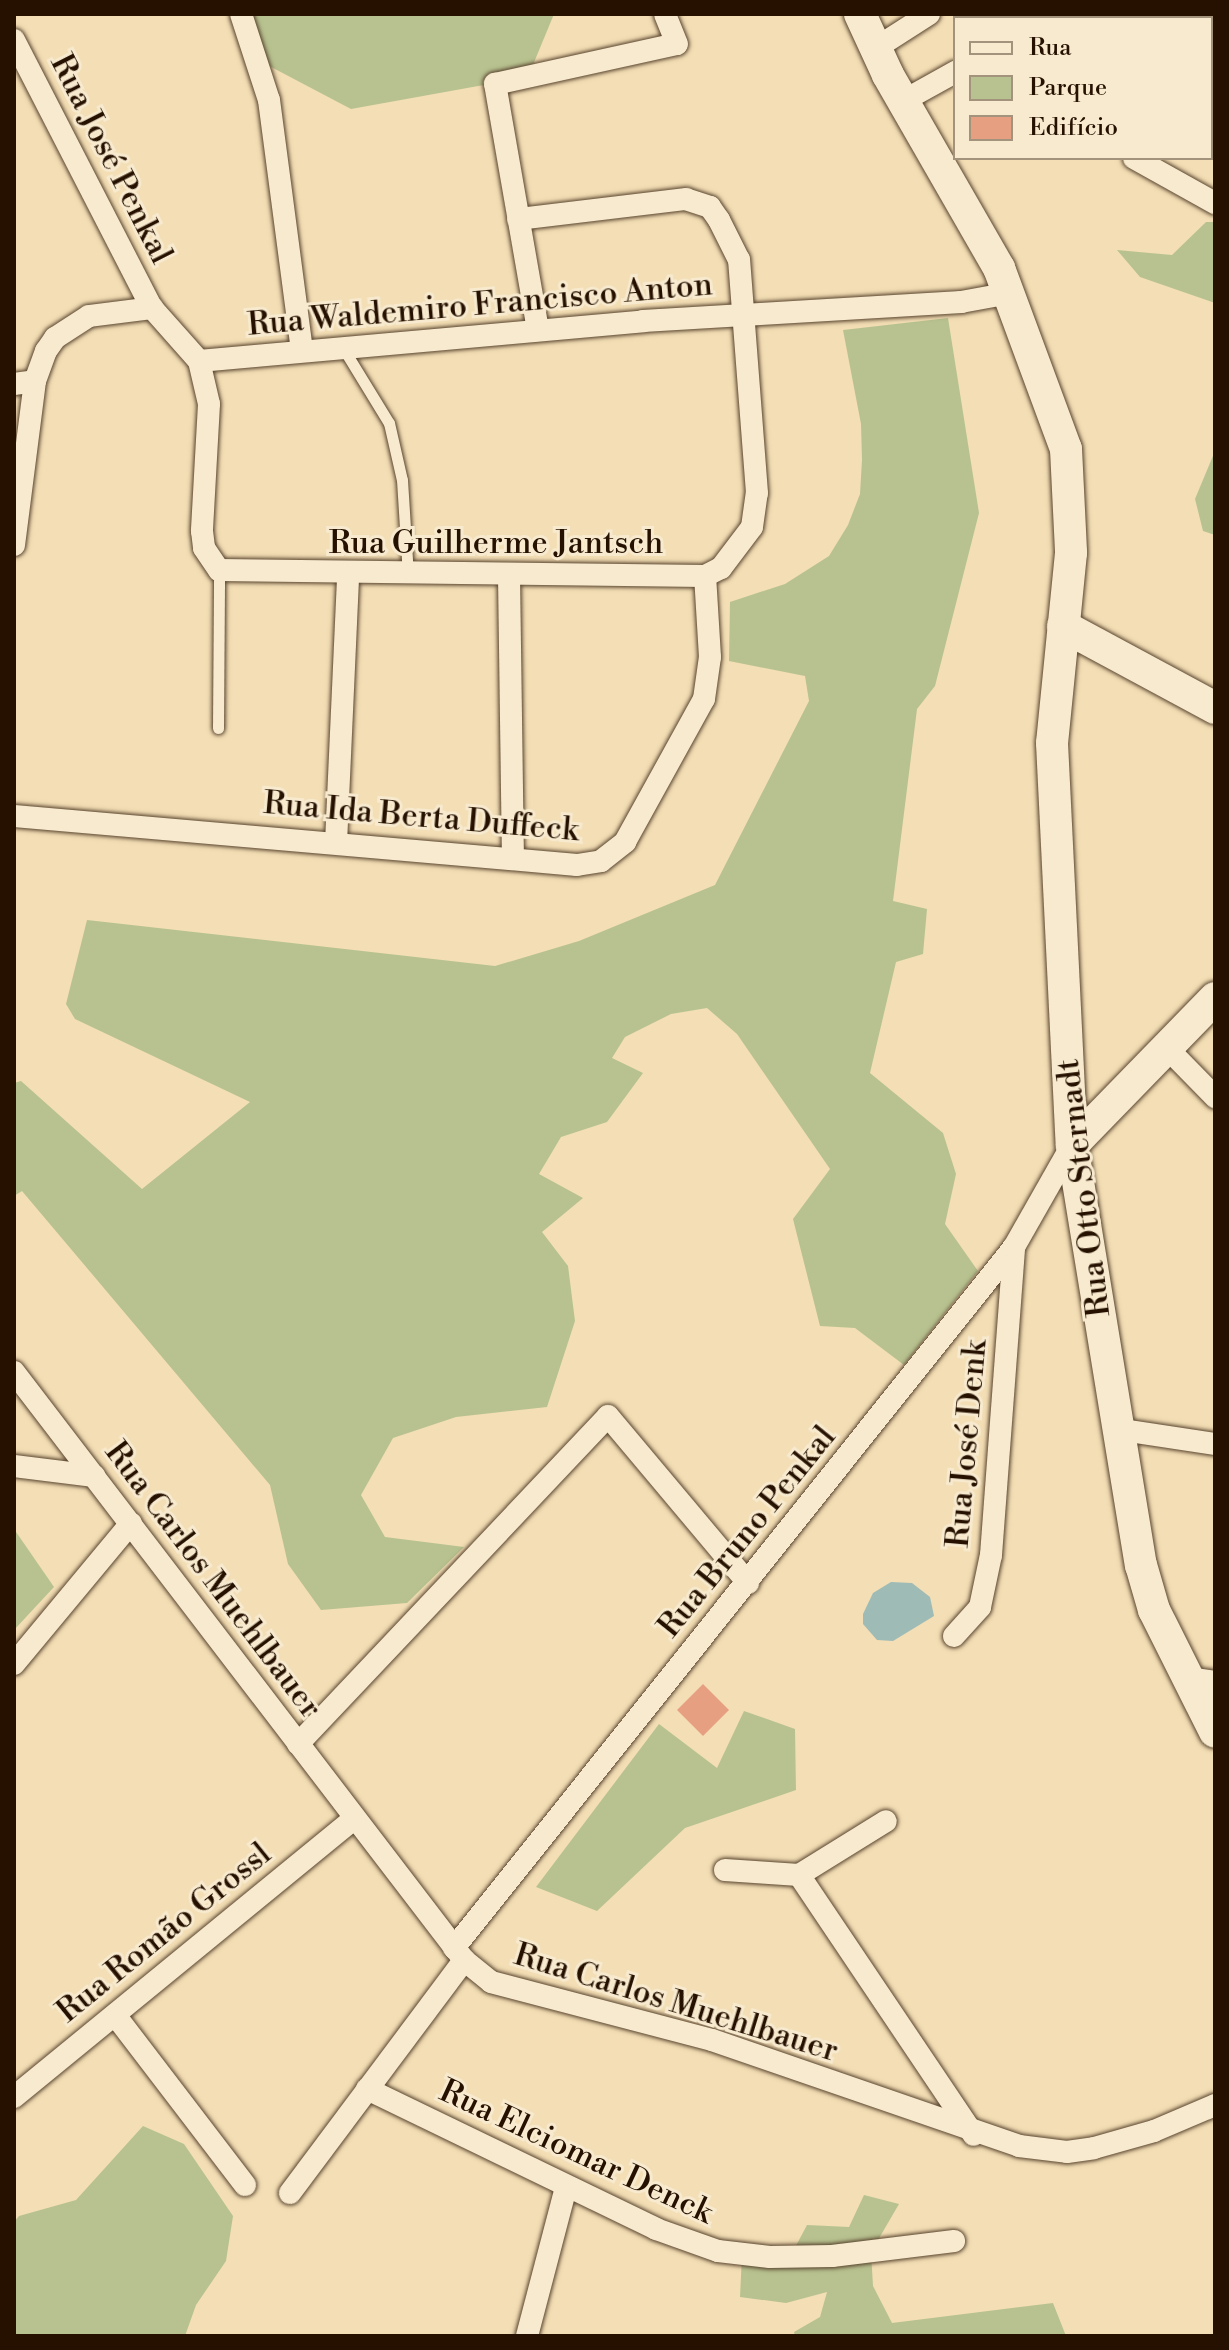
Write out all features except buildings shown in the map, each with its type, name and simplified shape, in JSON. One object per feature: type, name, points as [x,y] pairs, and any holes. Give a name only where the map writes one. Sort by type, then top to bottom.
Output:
[{"type":"main road","name":"Rua Otto Sternadt","points":[[860,14],[903,101],[983,237],[1010,293],[1060,425],[1070,470],[1071,553],[1052,743],[1072,1145],[1116,1429],[1148,1590],[1201,1680],[1215,1732]]},
{"type":"main road","points":[[1063,626],[1215,708]]},
{"type":"main road","points":[[1072,1145],[1215,998]]},
{"type":"street","points":[[241,14],[269,100],[302,351]]},
{"type":"street","points":[[538,330],[495,84],[677,44],[665,14]]},
{"type":"street","points":[[876,48],[929,14]]},
{"type":"street","points":[[1006,14],[1060,14]]},
{"type":"street","name":"Rua José Penkal","points":[[14,40],[152,308]]},
{"type":"street","points":[[903,101],[953,73]]},
{"type":"street","points":[[1138,160],[1215,203]]},
{"type":"street","name":"Rua Guilherme Jantsch","points":[[219,570],[348,575],[705,576],[736,553],[757,511],[739,260],[719,220],[699,201],[518,219]]},
{"type":"street","name":"Rua Waldemiro Francisco Anton","points":[[199,361],[743,314],[961,302],[1010,293]]},
{"type":"street","points":[[14,545],[24,382],[46,351],[70,326],[106,311],[152,308],[199,361],[209,404],[202,531],[204,548],[219,570]]},
{"type":"street","points":[[336,843],[348,575]]},
{"type":"street","points":[[509,575],[513,859]]},
{"type":"street","name":"Rua Ida Berta Duffeck","points":[[14,816],[588,864],[614,854],[625,842],[704,699],[710,657],[705,576]]},
{"type":"street","points":[[1167,1048],[1215,1097]]},
{"type":"street","name":"Rua Bruno Penkal","points":[[290,2193],[367,2089],[459,1954],[1014,1247],[1072,1145]]},
{"type":"street","name":"Rua José Denk","points":[[954,1636],[980,1607],[991,1555],[1014,1247]]},
{"type":"street","name":"Rua Carlos Muehlbauer","points":[[14,1372],[459,1954],[491,1982],[518,1993],[712,2040],[974,2135],[1067,2152],[1154,2131],[1215,2105]]},
{"type":"street","points":[[298,1744],[608,1416],[748,1583]]},
{"type":"street","points":[[1116,1429],[1215,1444]]},
{"type":"street","points":[[14,1466],[94,1476]]},
{"type":"street","points":[[14,1664],[131,1523]]},
{"type":"street","name":"Rua Romão Grossl","points":[[14,2097],[354,1819]]},
{"type":"street","points":[[725,1870],[799,1875],[886,1821]]},
{"type":"street","points":[[799,1875],[974,2135]]},
{"type":"street","points":[[115,2015],[245,2185]]},
{"type":"street","name":"Rua Elciomar Denck","points":[[367,2089],[675,2238],[742,2255],[832,2256],[954,2241]]},
{"type":"street","points":[[527,2336],[566,2187]]},
{"type":"lane","points":[[343,348],[389,423],[402,480],[408,575]]},
{"type":"lane","points":[[218,728],[219,570]]},
{"type":"green space","points":[[241,14],[554,14],[528,77],[351,109],[256,59]]},
{"type":"green space","points":[[1164,14],[1215,14],[1215,68],[1213,16]]},
{"type":"green space","points":[[1206,222],[1215,222],[1215,303],[1140,277],[1117,250],[1172,255]]},
{"type":"green space","points":[[948,318],[979,513],[935,686],[917,709],[893,901],[927,909],[923,954],[896,962],[870,1073],[943,1133],[956,1174],[945,1224],[978,1271],[904,1365],[855,1328],[820,1326],[793,1219],[830,1169],[737,1034],[707,1008],[671,1014],[625,1037],[612,1058],[643,1073],[607,1122],[561,1137],[539,1174],[583,1198],[542,1232],[568,1266],[575,1321],[547,1407],[456,1417],[393,1438],[361,1495],[385,1537],[464,1547],[407,1603],[321,1610],[288,1564],[270,1485],[22,1191],[14,1196],[14,1083],[21,1081],[142,1189],[250,1102],[75,1019],[66,1004],[87,920],[495,966],[579,941],[715,885],[809,701],[805,676],[729,661],[730,602],[785,584],[829,556],[848,525],[860,494],[862,460],[861,424],[843,330]]},
{"type":"green space","points":[[1215,451],[1215,535],[1203,531],[1195,499]]},
{"type":"green space","points":[[14,1529],[54,1587],[14,1630]]},
{"type":"green space","points":[[744,1711],[795,1729],[796,1790],[685,1828],[597,1911],[536,1887],[659,1724],[717,1768]]},
{"type":"green space","points":[[143,2126],[184,2144],[233,2216],[226,2261],[196,2305],[185,2336],[14,2336],[14,2222],[19,2216],[76,2200]]},
{"type":"green space","points":[[864,2195],[899,2204],[871,2252],[873,2286],[892,2323],[1053,2303],[1066,2336],[795,2336],[794,2332],[820,2317],[827,2292],[786,2303],[740,2297],[742,2255],[790,2257],[807,2225],[849,2227]]},
{"type":"water","points":[[891,1582],[912,1583],[930,1597],[934,1616],[893,1641],[877,1640],[863,1624],[863,1614],[873,1593]]}]
